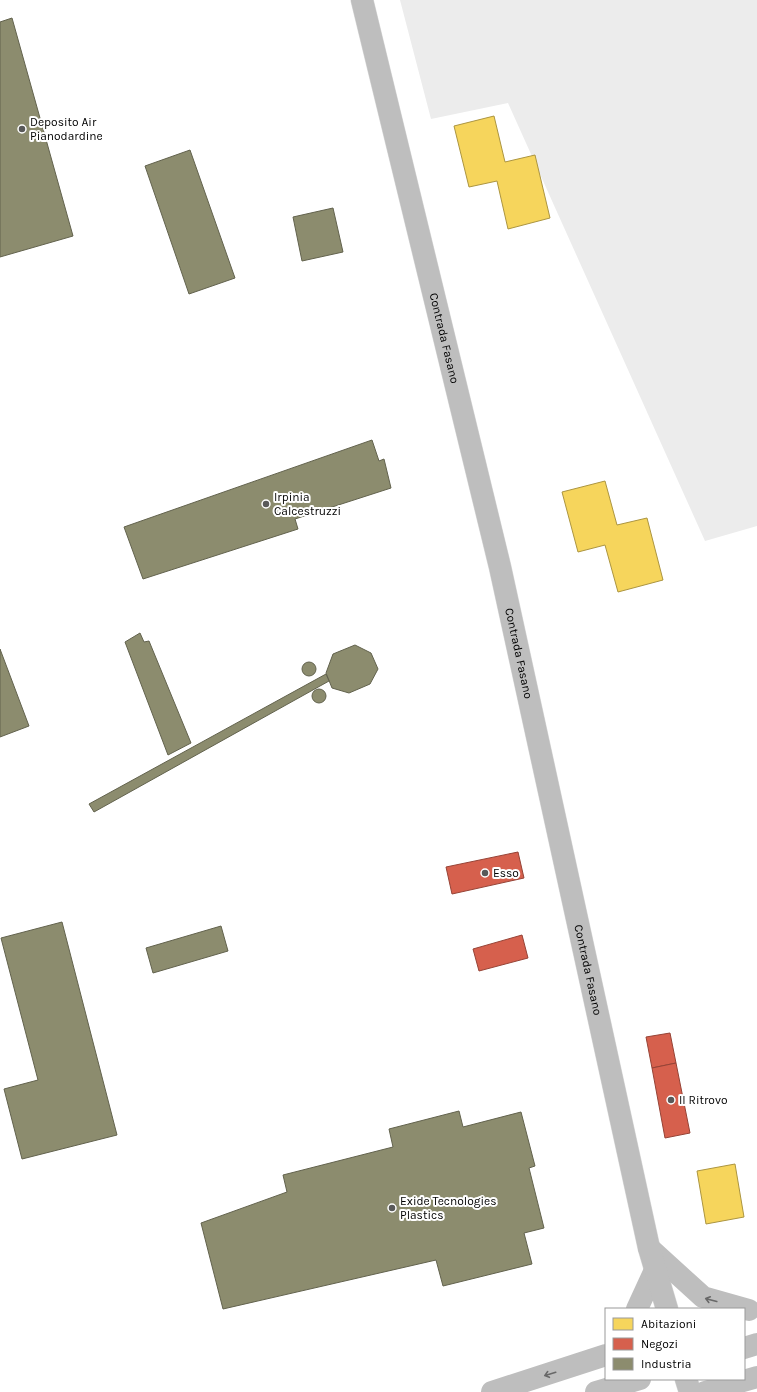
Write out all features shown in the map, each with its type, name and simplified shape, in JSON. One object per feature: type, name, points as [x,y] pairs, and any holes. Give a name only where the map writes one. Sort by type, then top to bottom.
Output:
[{"type":"main road","name":"Contrada Fasano","points":[[362,0],[500,567],[649,1248],[667,1308]]},
{"type":"main road","points":[[649,1248],[703,1297],[743,1308]]},
{"type":"main road","points":[[637,1308],[655,1270]]},
{"type":"main road","points":[[745,1348],[757,1344]]},
{"type":"main road","points":[[492,1392],[597,1359],[605,1347]]},
{"type":"main road","points":[[596,1392],[637,1380]]},
{"type":"main road","points":[[686,1380],[690,1392]]},
{"type":"main road","points":[[705,1392],[748,1383]]},
{"type":"shaded area","points":[[400,0],[757,0],[757,526],[705,541],[508,103],[431,119]]},
{"type":"building: Abitazioni","points":[[494,116],[505,162],[535,155],[550,218],[508,229],[497,181],[469,187],[454,126]]},
{"type":"building: Abitazioni","points":[[605,481],[617,525],[647,518],[663,580],[618,592],[605,545],[578,552],[562,492]]},
{"type":"building: Abitazioni","points":[[735,1164],[744,1217],[706,1224],[697,1171]]},
{"type":"building: Negozi","name":"Esso","points":[[518,852],[524,878],[452,894],[446,867]]},
{"type":"building: Negozi","points":[[522,935],[528,958],[479,971],[473,949]]},
{"type":"building: Negozi","points":[[670,1033],[676,1063],[652,1068],[646,1037]]},
{"type":"building: Negozi","name":"Il Ritrovo","points":[[676,1063],[690,1133],[665,1138],[652,1068]]},
{"type":"building: Industria","name":"Deposito Air Pianodardine","points":[[12,18],[73,236],[0,257],[0,22]]},
{"type":"building: Industria","points":[[190,150],[235,278],[189,294],[145,166]]},
{"type":"building: Industria","points":[[333,208],[343,252],[302,261],[293,217]]},
{"type":"building: Industria","name":"Irpinia Calcestruzzi","points":[[372,440],[379,461],[384,459],[391,488],[295,519],[298,529],[143,579],[124,527]]},
{"type":"building: Industria","points":[[140,633],[144,642],[149,641],[191,743],[168,755],[125,642]]},
{"type":"building: Industria","points":[[355,645],[371,653],[378,669],[370,684],[349,693],[332,688],[326,673],[333,654]]},
{"type":"building: Industria","points":[[0,649],[29,726],[0,737]]},
{"type":"building: Industria","points":[[306,662],[312,662],[316,666],[316,672],[312,676],[306,676],[302,672],[302,666]]},
{"type":"building: Industria","points":[[326,674],[329,681],[94,812],[89,804]]},
{"type":"building: Industria","points":[[316,689],[322,689],[326,693],[326,699],[322,703],[316,703],[312,699],[312,693]]},
{"type":"building: Industria","points":[[62,922],[117,1135],[22,1159],[4,1089],[38,1080],[1,938]]},
{"type":"building: Industria","points":[[221,926],[228,951],[153,973],[146,948]]},
{"type":"building: Industria","name":"Exide Tecnologies Plastics","points":[[459,1111],[463,1127],[521,1112],[535,1166],[529,1168],[544,1228],[524,1233],[532,1264],[443,1286],[436,1260],[223,1309],[201,1223],[287,1192],[283,1175],[393,1147],[389,1129]]},
{"type":"place","name":"Deposito Air Pianodardine","points":[[22,129]]},
{"type":"place","name":"Irpinia Calcestruzzi","points":[[266,504]]},
{"type":"place","name":"Esso","points":[[485,873]]},
{"type":"place","name":"Il Ritrovo","points":[[671,1100]]},
{"type":"place","name":"Exide Tecnologies Plastics","points":[[392,1208]]}]
